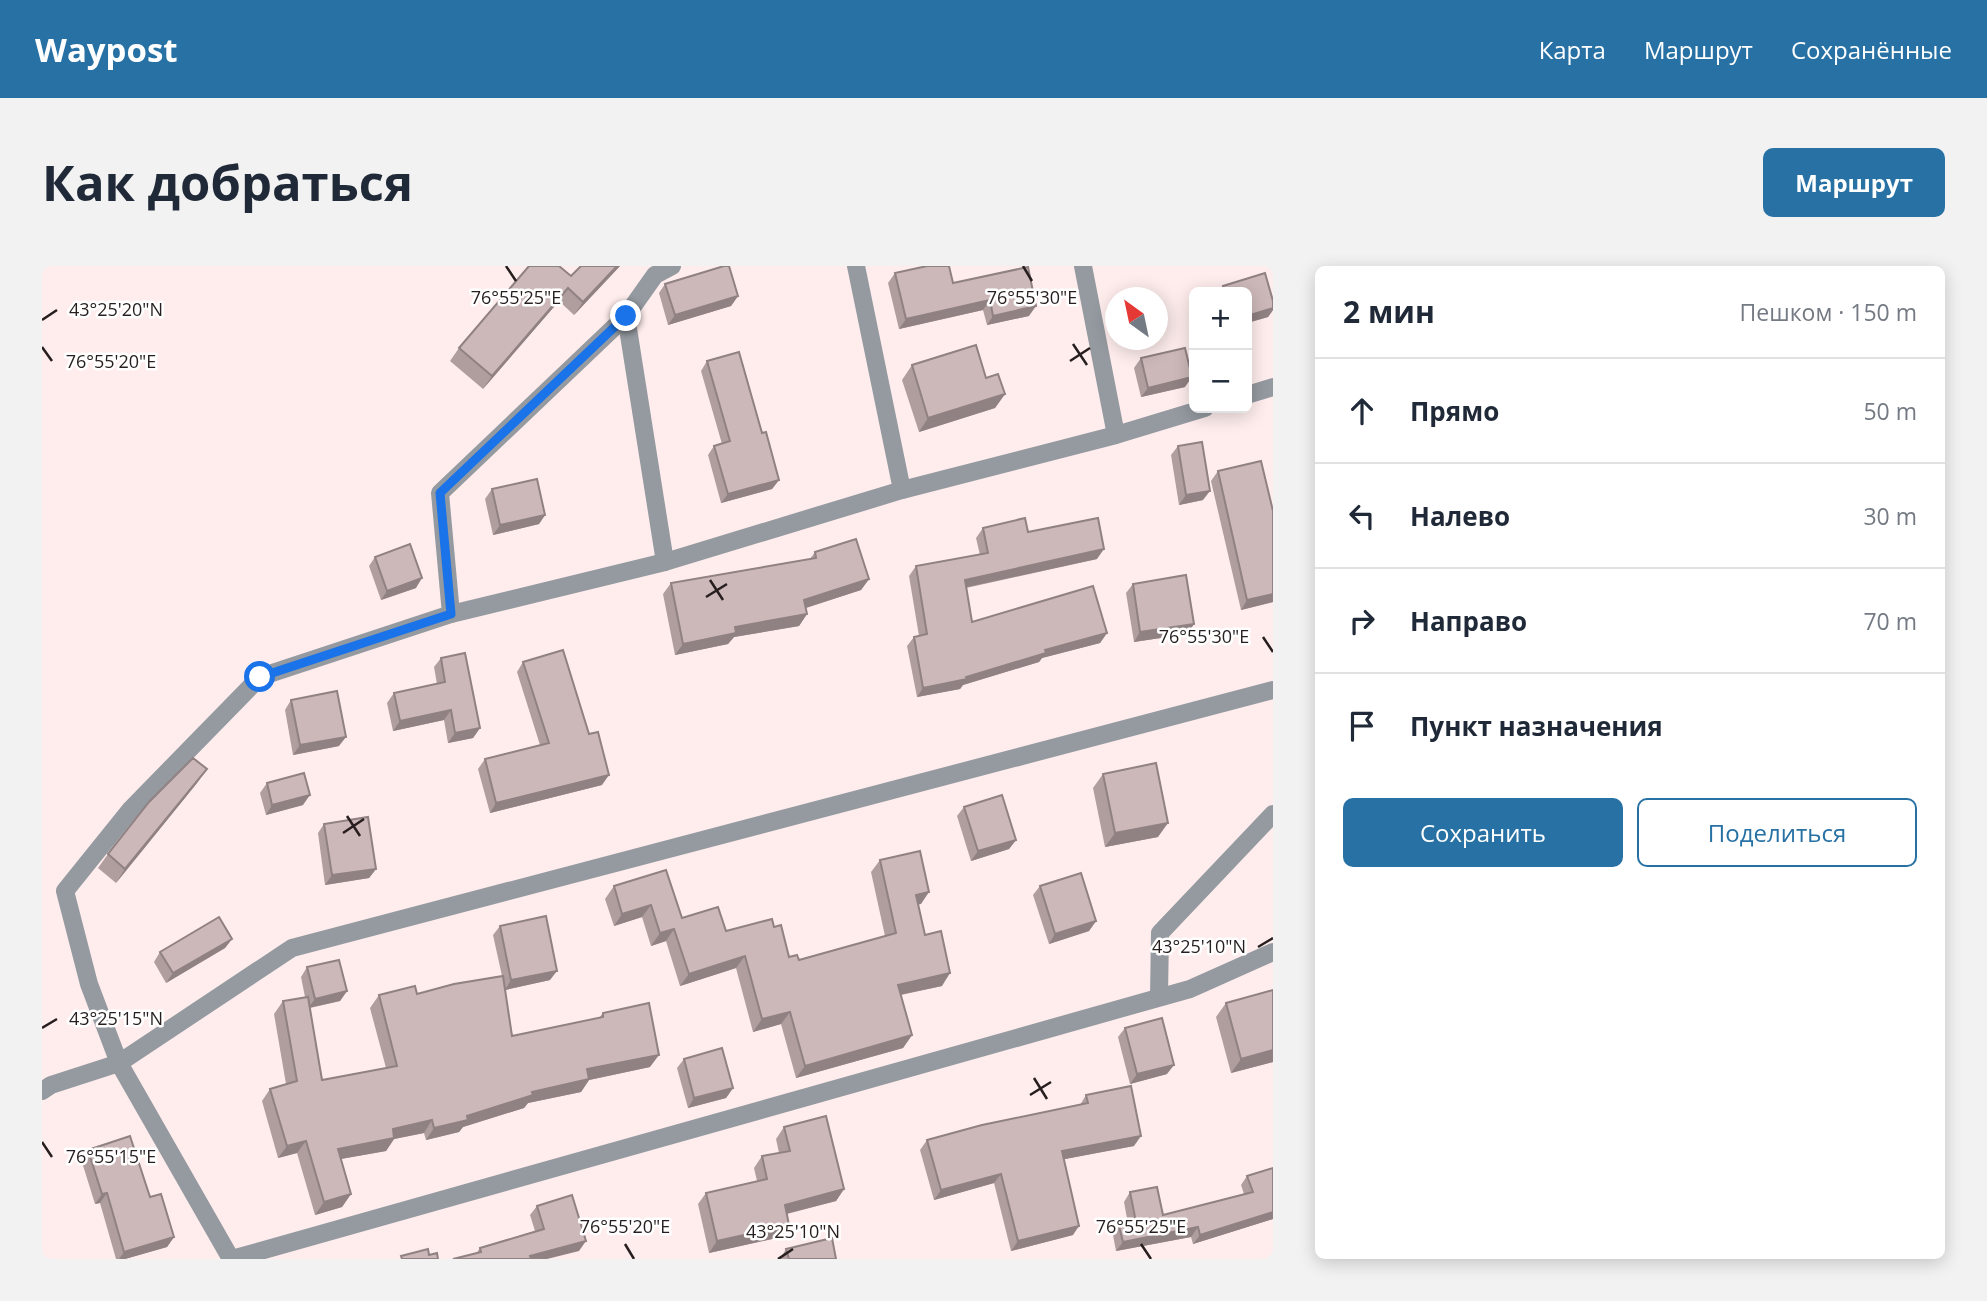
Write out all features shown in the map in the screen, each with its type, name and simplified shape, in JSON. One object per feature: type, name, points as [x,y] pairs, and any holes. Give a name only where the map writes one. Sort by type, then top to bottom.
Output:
[{"type":"street","points":[[451,614],[440,493],[626,316],[655,275],[672,266]]},
{"type":"street","points":[[856,266],[902,490]]},
{"type":"street","points":[[1083,266],[1116,435]]},
{"type":"street","points":[[626,316],[666,562]]},
{"type":"street","points":[[1252,393],[1273,387]]},
{"type":"street","points":[[1189,413],[1116,435],[902,490],[666,562],[451,614],[260,677],[131,809],[65,891],[89,984],[119,1063],[232,1259],[1190,989],[1273,952]]},
{"type":"street","points":[[42,1091],[51,1085],[119,1063],[292,948],[1273,690]]},
{"type":"street","points":[[1159,997],[1160,933],[1273,814]]},
{"type":"building","points":[[529,266],[559,266],[571,276],[581,266],[617,266],[583,302],[568,288],[492,376],[459,348]]},
{"type":"building","points":[[729,266],[738,296],[675,315],[665,284]]},
{"type":"building","points":[[927,266],[949,266],[953,283],[1028,267],[1036,306],[993,316],[990,300],[906,319],[895,273]]},
{"type":"building","points":[[1265,273],[1273,308],[1252,314],[1252,287],[1223,286]]},
{"type":"building","points":[[976,345],[986,378],[998,374],[1005,394],[928,418],[912,365]]},
{"type":"building","points":[[1185,348],[1189,378],[1148,388],[1141,358]]},
{"type":"building","points":[[739,352],[762,433],[766,432],[779,480],[728,494],[714,446],[730,441],[707,361]]},
{"type":"building","points":[[1202,442],[1210,491],[1186,495],[1178,446]]},
{"type":"building","points":[[1261,461],[1273,511],[1273,594],[1247,600],[1218,471]]},
{"type":"building","points":[[537,479],[545,515],[500,525],[492,489]]},
{"type":"building","points":[[1025,518],[1028,532],[1098,518],[1104,549],[965,580],[972,622],[1093,586],[1107,633],[1045,650],[1046,653],[966,677],[967,679],[923,688],[914,637],[927,634],[916,566],[988,553],[983,528]]},
{"type":"building","points":[[856,539],[869,579],[804,600],[807,614],[735,627],[736,633],[683,644],[671,583],[816,558],[815,552]]},
{"type":"building","points":[[410,544],[422,578],[387,591],[375,557]]},
{"type":"building","points":[[1186,575],[1194,624],[1140,632],[1133,584]]},
{"type":"building","points":[[563,650],[589,734],[598,732],[609,775],[496,803],[485,759],[549,743],[523,662]]},
{"type":"building","points":[[465,653],[480,728],[455,733],[451,710],[400,721],[394,693],[445,682],[441,658]]},
{"type":"building","points":[[337,691],[346,737],[300,745],[291,700]]},
{"type":"building","points":[[193,758],[207,769],[125,869],[108,854],[149,802]]},
{"type":"building","points":[[1156,763],[1168,823],[1115,833],[1103,774]]},
{"type":"building","points":[[304,773],[310,795],[272,805],[267,783]]},
{"type":"building","points":[[1002,795],[1016,840],[978,851],[964,807]]},
{"type":"building","points":[[368,817],[376,869],[332,875],[324,824]]},
{"type":"building","points":[[920,851],[929,892],[916,895],[925,935],[941,931],[950,973],[898,985],[912,1035],[805,1066],[790,1012],[762,1019],[745,956],[689,974],[674,929],[660,933],[651,905],[622,914],[614,886],[666,870],[682,918],[718,907],[726,931],[772,919],[774,927],[781,925],[789,957],[797,955],[799,960],[896,933],[880,860]]},
{"type":"building","points":[[1081,873],[1096,921],[1055,934],[1040,886]]},
{"type":"building","points":[[546,916],[557,971],[511,980],[500,926]]},
{"type":"building","points":[[219,917],[232,939],[173,973],[160,952]]},
{"type":"building","points":[[339,960],[347,991],[315,999],[307,967]]},
{"type":"building","points":[[503,976],[512,1036],[603,1017],[603,1013],[649,1003],[659,1055],[587,1069],[589,1079],[532,1092],[533,1095],[467,1116],[468,1120],[434,1128],[432,1120],[393,1129],[394,1138],[338,1149],[351,1194],[324,1202],[306,1141],[287,1146],[270,1089],[297,1081],[283,1001],[308,997],[322,1080],[397,1066],[379,995],[415,986],[417,994],[454,984]]},
{"type":"building","points":[[1273,990],[1273,1050],[1241,1059],[1226,1003]]},
{"type":"building","points":[[1162,1018],[1174,1065],[1137,1074],[1125,1028]]},
{"type":"building","points":[[722,1048],[733,1088],[694,1098],[684,1059]]},
{"type":"building","points":[[1131,1086],[1141,1136],[1062,1151],[1079,1226],[1018,1241],[1001,1174],[941,1190],[927,1140],[982,1125],[1088,1103],[1086,1095]]},
{"type":"building","points":[[826,1116],[844,1189],[785,1205],[789,1225],[717,1241],[706,1193],[767,1179],[762,1156],[790,1151],[784,1127]]},
{"type":"building","points":[[130,1136],[150,1197],[161,1194],[174,1237],[124,1252],[107,1193],[102,1194],[88,1150]]},
{"type":"building","points":[[1273,1168],[1273,1212],[1200,1235],[1198,1227],[1123,1242],[1119,1226],[1136,1222],[1130,1192],[1157,1187],[1163,1215],[1253,1192],[1247,1176]]},
{"type":"building","points":[[572,1195],[586,1241],[530,1256],[531,1259],[453,1259],[481,1252],[480,1248],[544,1229],[537,1206]]},
{"type":"building","points":[[832,1238],[836,1259],[789,1259],[786,1249]]},
{"type":"building","points":[[428,1249],[429,1255],[437,1253],[438,1259],[402,1259],[401,1256]]},
{"type":"route","points":[[260,677],[451,614],[440,493],[626,316]]}]
